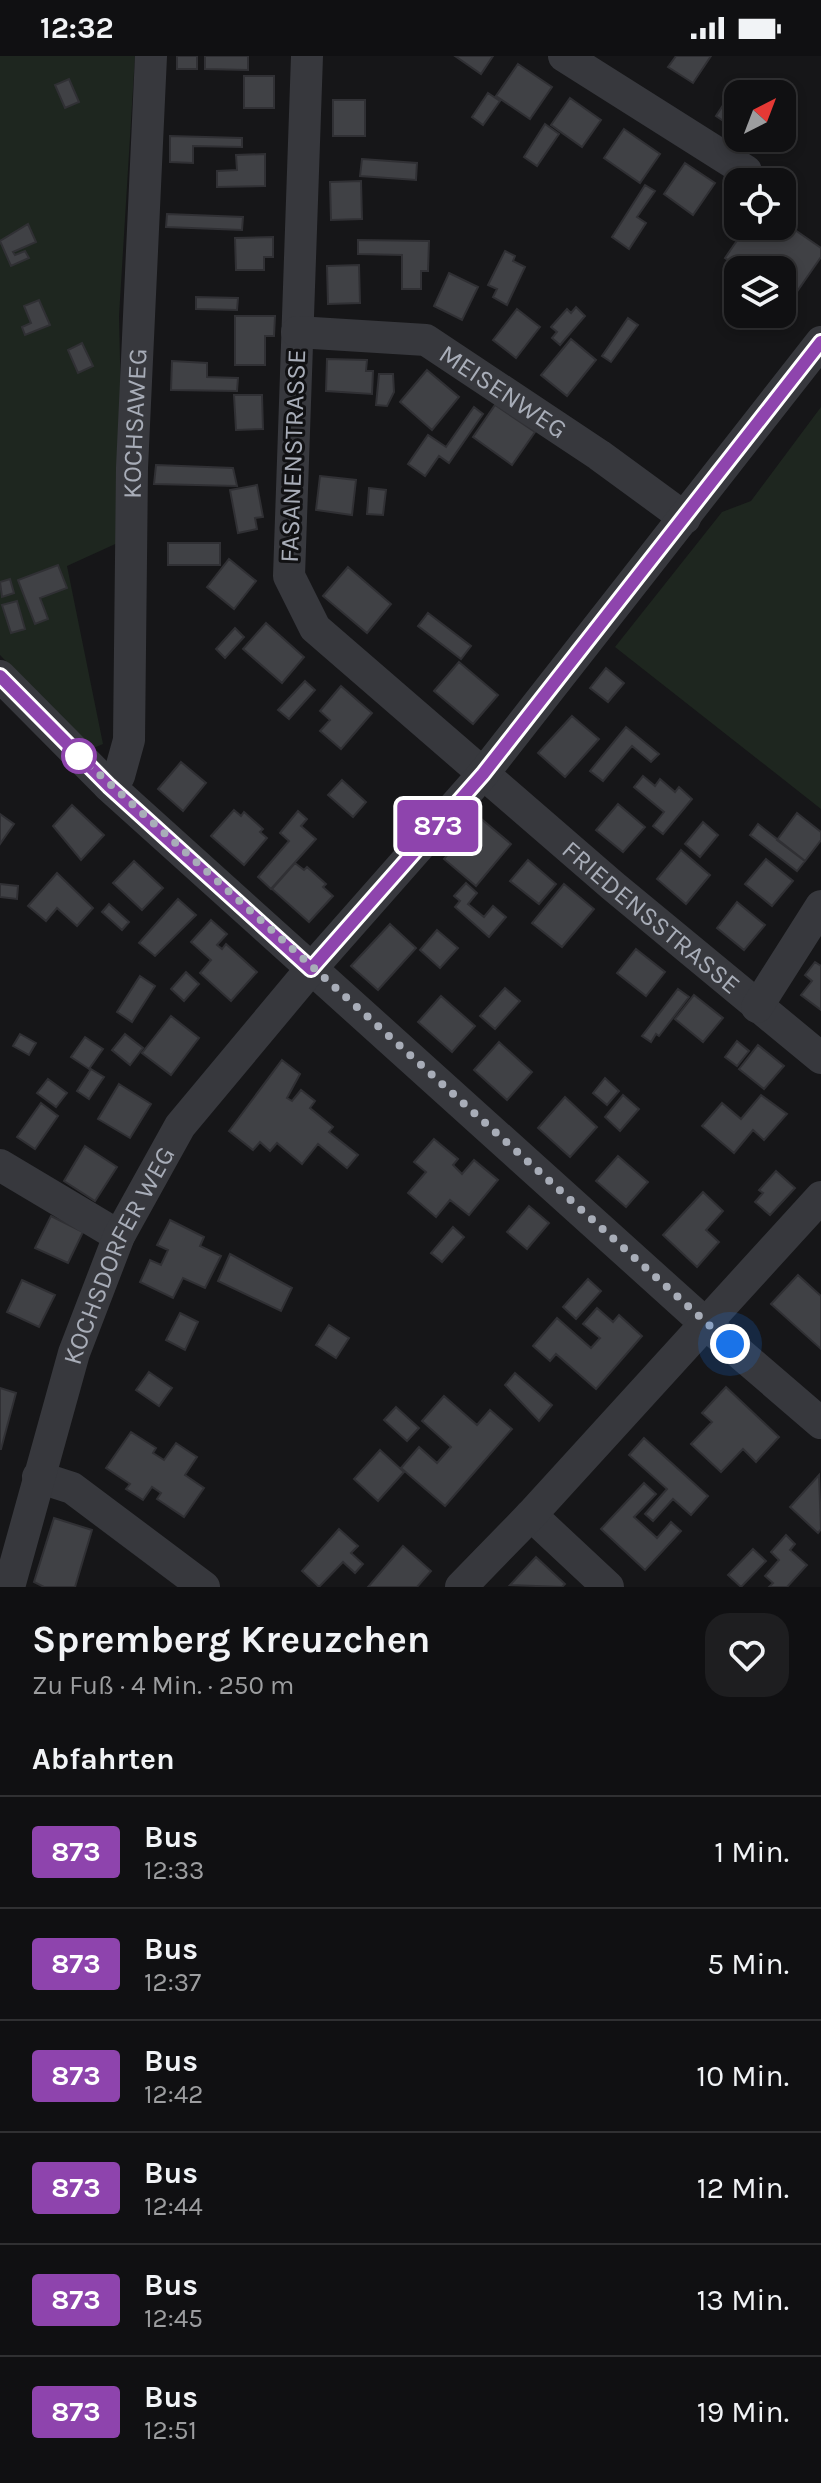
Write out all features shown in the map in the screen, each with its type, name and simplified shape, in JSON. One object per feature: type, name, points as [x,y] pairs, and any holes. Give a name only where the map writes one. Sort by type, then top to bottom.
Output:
[{"type":"street","name":"KOCHSAWEG","points":[[109,786],[119,776],[129,740],[132,468],[151,56]]},
{"type":"street","name":"FASANENSTRASSE","points":[[307,56],[289,576],[315,628],[483,774]]},
{"type":"street","points":[[564,56],[741,168]]},
{"type":"street","name":"MEISENWEG","points":[[297,332],[426,340],[599,455],[685,518]]},
{"type":"street","name":"KOCHSDORFER WEG","points":[[9,1587],[74,1353],[119,1236],[180,1126],[311,969],[483,774],[821,342]]},
{"type":"street","points":[[0,676],[109,786],[707,1325],[821,1423]]},
{"type":"street","name":"FRIEDENSSTRASSE","points":[[483,774],[821,1058]]},
{"type":"street","points":[[757,1007],[821,906]]},
{"type":"street","points":[[0,1165],[119,1236]]},
{"type":"street","points":[[461,1587],[707,1325],[821,1197]]},
{"type":"street","points":[[38,1477],[72,1488],[204,1587]]},
{"type":"street","points":[[531,1515],[608,1587]]},
{"type":"shaded area","points":[[0,56],[135,56],[119,316],[124,540],[67,566],[103,744],[91,749],[0,655]]},
{"type":"shaded area","points":[[821,407],[821,809],[615,647],[722,512],[751,501]]},
{"type":"building","points":[[177,56],[197,56],[197,69],[177,69]]},
{"type":"building","points":[[205,56],[248,56],[248,70],[205,69]]},
{"type":"building","points":[[455,56],[493,56],[481,74]]},
{"type":"building","points":[[676,56],[711,56],[693,83],[668,67]]},
{"type":"building","points":[[518,64],[552,87],[530,119],[496,96]]},
{"type":"building","points":[[244,76],[274,76],[274,108],[244,108]]},
{"type":"building","points":[[69,79],[79,102],[65,108],[55,85]]},
{"type":"building","points":[[488,93],[500,101],[483,125],[472,117]]},
{"type":"building","points":[[570,98],[601,120],[582,147],[551,125]]},
{"type":"building","points":[[333,100],[365,100],[365,136],[333,136]]},
{"type":"building","points":[[724,104],[724,121],[716,116]]},
{"type":"building","points":[[545,124],[559,134],[537,166],[524,157]]},
{"type":"building","points":[[624,129],[660,154],[640,183],[604,158]]},
{"type":"building","points":[[170,136],[242,138],[242,147],[193,146],[193,163],[170,162]]},
{"type":"building","points":[[265,154],[265,186],[217,187],[217,171],[237,170],[236,155]]},
{"type":"building","points":[[362,159],[417,163],[416,180],[360,176]]},
{"type":"building","points":[[685,163],[715,183],[693,215],[664,194]]},
{"type":"building","points":[[361,181],[362,219],[331,220],[330,182]]},
{"type":"building","points":[[645,185],[655,191],[637,217],[646,223],[629,249],[612,237]]},
{"type":"building","points":[[167,214],[243,217],[242,230],[166,227]]},
{"type":"building","points":[[28,224],[36,242],[13,252],[15,255],[25,251],[29,258],[11,266],[0,241]]},
{"type":"building","points":[[796,231],[821,248],[821,257],[796,293],[796,256],[726,256],[737,240],[796,240]]},
{"type":"building","points":[[273,237],[273,257],[264,257],[264,270],[236,270],[235,238]]},
{"type":"building","points":[[358,240],[429,241],[428,271],[421,271],[421,289],[402,289],[402,255],[358,254]]},
{"type":"building","points":[[505,251],[515,256],[513,261],[525,267],[507,305],[493,297],[497,289],[488,285]]},
{"type":"building","points":[[359,265],[360,303],[328,304],[327,266]]},
{"type":"building","points":[[449,273],[478,287],[462,320],[434,306]]},
{"type":"building","points":[[196,297],[238,298],[237,310],[196,309]]},
{"type":"building","points":[[39,300],[50,325],[25,335],[22,327],[31,323],[24,306]]},
{"type":"building","points":[[576,307],[585,316],[560,345],[552,338],[557,332],[551,327],[567,309],[571,313]]},
{"type":"building","points":[[517,309],[540,327],[516,358],[493,340]]},
{"type":"building","points":[[235,316],[275,316],[274,336],[265,336],[265,365],[235,365]]},
{"type":"building","points":[[628,318],[638,325],[611,362],[602,356]]},
{"type":"building","points":[[571,339],[596,360],[567,396],[541,375]]},
{"type":"building","points":[[82,343],[93,366],[78,373],[68,350]]},
{"type":"building","points":[[327,359],[367,360],[366,371],[373,371],[372,394],[326,391]]},
{"type":"building","points":[[172,361],[207,363],[207,377],[238,378],[237,391],[171,390]]},
{"type":"building","points":[[427,370],[459,397],[432,430],[400,402]]},
{"type":"building","points":[[379,374],[393,374],[394,392],[387,406],[376,405]]},
{"type":"building","points":[[234,395],[262,395],[263,429],[236,430]]},
{"type":"building","points":[[495,405],[535,432],[512,465],[473,437]]},
{"type":"building","points":[[474,407],[483,414],[449,463],[439,456],[425,476],[408,464],[428,435],[446,447]]},
{"type":"building","points":[[156,465],[233,468],[237,486],[154,484]]},
{"type":"building","points":[[320,476],[356,480],[352,515],[316,510]]},
{"type":"building","points":[[257,485],[263,517],[255,518],[257,529],[238,533],[230,490]]},
{"type":"building","points":[[369,488],[386,490],[383,515],[367,514]]},
{"type":"building","points":[[168,543],[220,543],[220,565],[168,565]]},
{"type":"building","points":[[229,559],[256,581],[234,609],[207,587]]},
{"type":"building","points":[[58,565],[67,588],[40,598],[48,619],[35,624],[18,580]]},
{"type":"building","points":[[348,567],[391,604],[367,633],[323,596]]},
{"type":"building","points":[[10,579],[14,593],[2,597],[0,582]]},
{"type":"building","points":[[17,601],[25,629],[11,633],[2,605]]},
{"type":"building","points":[[428,613],[471,646],[461,659],[418,626]]},
{"type":"building","points":[[266,623],[304,657],[282,683],[243,649]]},
{"type":"building","points":[[235,628],[244,637],[225,658],[216,649]]},
{"type":"building","points":[[459,662],[498,695],[473,724],[434,691]]},
{"type":"building","points":[[606,668],[624,683],[608,702],[590,688]]},
{"type":"building","points":[[305,681],[315,690],[289,719],[278,710]]},
{"type":"building","points":[[341,686],[372,713],[341,749],[320,731],[330,720],[320,711]]},
{"type":"building","points":[[572,716],[599,739],[565,777],[538,753]]},
{"type":"building","points":[[626,727],[659,754],[651,762],[632,746],[603,781],[590,771]]},
{"type":"building","points":[[181,762],[206,783],[183,811],[158,789]]},
{"type":"building","points":[[643,776],[655,786],[660,779],[675,792],[679,787],[692,799],[663,834],[653,826],[664,812],[634,787]]},
{"type":"building","points":[[342,780],[366,802],[353,817],[328,795]]},
{"type":"building","points":[[618,804],[645,827],[623,852],[596,830]]},
{"type":"building","points":[[72,805],[104,835],[81,860],[53,826]]},
{"type":"building","points":[[234,810],[241,816],[244,812],[263,829],[260,832],[267,838],[244,865],[211,836]]},
{"type":"building","points":[[298,811],[307,819],[301,826],[316,839],[271,889],[258,877],[289,841],[280,833]]},
{"type":"building","points":[[797,813],[821,832],[821,840],[805,861],[777,840]]},
{"type":"building","points":[[0,814],[14,824],[0,844]]},
{"type":"building","points":[[479,817],[511,844],[476,886],[444,859]]},
{"type":"building","points":[[703,822],[718,835],[700,857],[685,844]]},
{"type":"building","points":[[758,824],[805,861],[797,871],[750,835]]},
{"type":"building","points":[[681,850],[710,875],[686,904],[657,879]]},
{"type":"building","points":[[766,859],[793,881],[772,906],[745,884]]},
{"type":"building","points":[[528,860],[556,884],[539,904],[510,881]]},
{"type":"building","points":[[134,861],[163,888],[142,910],[113,883]]},
{"type":"building","points":[[295,863],[304,870],[307,867],[326,884],[323,887],[333,896],[309,922],[272,889]]},
{"type":"building","points":[[57,873],[93,908],[77,926],[57,908],[46,921],[28,906]]},
{"type":"building","points":[[466,883],[477,893],[468,904],[484,917],[493,906],[506,917],[489,937],[455,907],[460,901],[454,896]]},
{"type":"building","points":[[0,884],[18,886],[17,899],[0,897]]},
{"type":"building","points":[[564,884],[594,909],[562,947],[532,923]]},
{"type":"building","points":[[178,899],[196,915],[155,956],[139,943]]},
{"type":"building","points":[[737,902],[765,925],[744,950],[717,928]]},
{"type":"building","points":[[109,904],[129,922],[122,930],[102,912]]},
{"type":"building","points":[[211,920],[227,934],[217,945],[222,949],[226,944],[257,972],[231,1001],[200,973],[211,960],[191,942]]},
{"type":"building","points":[[390,924],[416,948],[378,990],[351,966]]},
{"type":"building","points":[[437,930],[458,948],[440,968],[420,950]]},
{"type":"building","points":[[636,949],[665,972],[646,996],[617,973]]},
{"type":"building","points":[[815,962],[821,966],[821,1010],[801,995],[812,981],[805,975]]},
{"type":"building","points":[[186,972],[199,984],[184,1001],[171,989]]},
{"type":"building","points":[[140,976],[155,986],[132,1022],[117,1012]]},
{"type":"building","points":[[505,988],[520,1001],[495,1029],[480,1016]]},
{"type":"building","points":[[678,989],[689,997],[651,1042],[642,1036]]},
{"type":"building","points":[[694,995],[723,1018],[703,1042],[675,1019]]},
{"type":"building","points":[[441,996],[475,1026],[452,1052],[418,1022]]},
{"type":"building","points":[[171,1016],[199,1038],[171,1075],[142,1053]]},
{"type":"building","points":[[20,1034],[36,1043],[29,1055],[13,1046]]},
{"type":"building","points":[[125,1034],[143,1048],[130,1065],[112,1050]]},
{"type":"building","points":[[85,1037],[103,1049],[89,1069],[71,1057]]},
{"type":"building","points":[[737,1041],[749,1051],[737,1066],[725,1057]]},
{"type":"building","points":[[499,1042],[532,1072],[507,1100],[474,1070]]},
{"type":"building","points":[[758,1045],[784,1066],[764,1089],[739,1069]]},
{"type":"building","points":[[282,1060],[300,1074],[287,1098],[292,1101],[301,1090],[315,1101],[310,1108],[333,1127],[329,1132],[358,1155],[347,1168],[318,1144],[302,1164],[277,1143],[270,1151],[260,1142],[253,1150],[229,1131]]},
{"type":"building","points":[[91,1069],[104,1077],[89,1099],[77,1091]]},
{"type":"building","points":[[605,1078],[619,1091],[607,1105],[593,1093]]},
{"type":"building","points":[[48,1079],[67,1093],[56,1107],[37,1093]]},
{"type":"building","points":[[119,1084],[151,1104],[130,1138],[98,1119]]},
{"type":"building","points":[[623,1095],[639,1109],[620,1131],[605,1117]]},
{"type":"building","points":[[761,1095],[787,1114],[764,1140],[753,1130],[734,1153],[702,1126],[722,1103],[741,1119]]},
{"type":"building","points":[[565,1097],[597,1127],[570,1157],[538,1128]]},
{"type":"building","points":[[41,1103],[58,1116],[35,1149],[17,1137]]},
{"type":"building","points":[[434,1139],[458,1159],[453,1165],[462,1174],[474,1160],[498,1180],[469,1215],[450,1200],[436,1217],[408,1193],[426,1172],[414,1162]]},
{"type":"building","points":[[85,1146],[117,1167],[95,1201],[64,1181]]},
{"type":"building","points":[[618,1156],[648,1182],[626,1207],[596,1181]]},
{"type":"building","points":[[776,1171],[795,1188],[770,1215],[755,1202],[763,1193],[759,1190]]},
{"type":"building","points":[[703,1192],[723,1211],[706,1230],[719,1242],[697,1267],[663,1235]]},
{"type":"building","points":[[529,1206],[549,1223],[527,1249],[507,1232]]},
{"type":"building","points":[[51,1216],[83,1232],[68,1263],[35,1248]]},
{"type":"building","points":[[170,1220],[204,1237],[200,1246],[221,1256],[205,1288],[183,1278],[173,1298],[140,1282],[150,1260],[161,1265],[168,1250],[157,1245]]},
{"type":"building","points":[[453,1227],[464,1237],[442,1262],[431,1253]]},
{"type":"building","points":[[230,1254],[292,1288],[281,1311],[218,1281]]},
{"type":"building","points":[[798,1275],[821,1296],[821,1349],[771,1304]]},
{"type":"building","points":[[588,1279],[601,1291],[576,1319],[563,1307]]},
{"type":"building","points":[[22,1280],[55,1295],[39,1327],[7,1312]]},
{"type":"building","points":[[597,1308],[613,1322],[619,1315],[642,1336],[596,1389],[556,1354],[550,1361],[533,1346],[557,1318],[591,1348],[600,1338],[583,1324]]},
{"type":"building","points":[[180,1313],[198,1322],[185,1350],[166,1340]]},
{"type":"building","points":[[329,1325],[349,1338],[336,1358],[316,1345]]},
{"type":"building","points":[[149,1372],[172,1388],[159,1406],[136,1390]]},
{"type":"building","points":[[515,1373],[552,1405],[539,1421],[505,1385]]},
{"type":"building","points":[[726,1387],[779,1437],[756,1462],[743,1449],[721,1472],[691,1444],[712,1422],[702,1413]]},
{"type":"building","points":[[0,1388],[16,1393],[1,1449],[0,1449]]},
{"type":"building","points":[[444,1396],[477,1425],[490,1410],[512,1429],[445,1506],[401,1468],[419,1447],[437,1463],[451,1447],[422,1421]]},
{"type":"building","points":[[396,1407],[419,1428],[407,1441],[384,1420]]},
{"type":"building","points":[[131,1432],[156,1448],[153,1453],[164,1460],[176,1443],[197,1457],[185,1475],[204,1488],[184,1517],[157,1499],[161,1493],[152,1487],[143,1500],[126,1489],[130,1484],[106,1468]]},
{"type":"building","points":[[644,1438],[708,1496],[691,1515],[673,1499],[653,1521],[645,1514],[667,1489],[629,1455]]},
{"type":"building","points":[[380,1450],[404,1472],[378,1501],[354,1479]]},
{"type":"building","points":[[819,1475],[821,1529],[818,1533],[790,1507]]},
{"type":"building","points":[[644,1483],[656,1494],[634,1517],[657,1538],[671,1522],[681,1531],[645,1570],[601,1529]]},
{"type":"building","points":[[54,1518],[92,1530],[75,1587],[44,1587],[34,1582]]},
{"type":"building","points":[[339,1529],[358,1546],[351,1553],[363,1564],[355,1573],[343,1562],[319,1587],[302,1571]]},
{"type":"building","points":[[786,1535],[795,1544],[790,1550],[807,1565],[787,1587],[769,1587],[773,1583],[765,1576],[779,1560],[771,1552]]},
{"type":"building","points":[[403,1546],[431,1571],[417,1587],[368,1587]]},
{"type":"building","points":[[753,1549],[766,1561],[741,1587],[728,1575]]},
{"type":"building","points":[[536,1557],[565,1584],[562,1587],[510,1585]]},
{"type":"bus line","name":"873","points":[[0,676],[109,786],[311,969],[483,774],[821,342]]},
{"type":"route","points":[[79,756],[311,969],[730,1344]]}]
